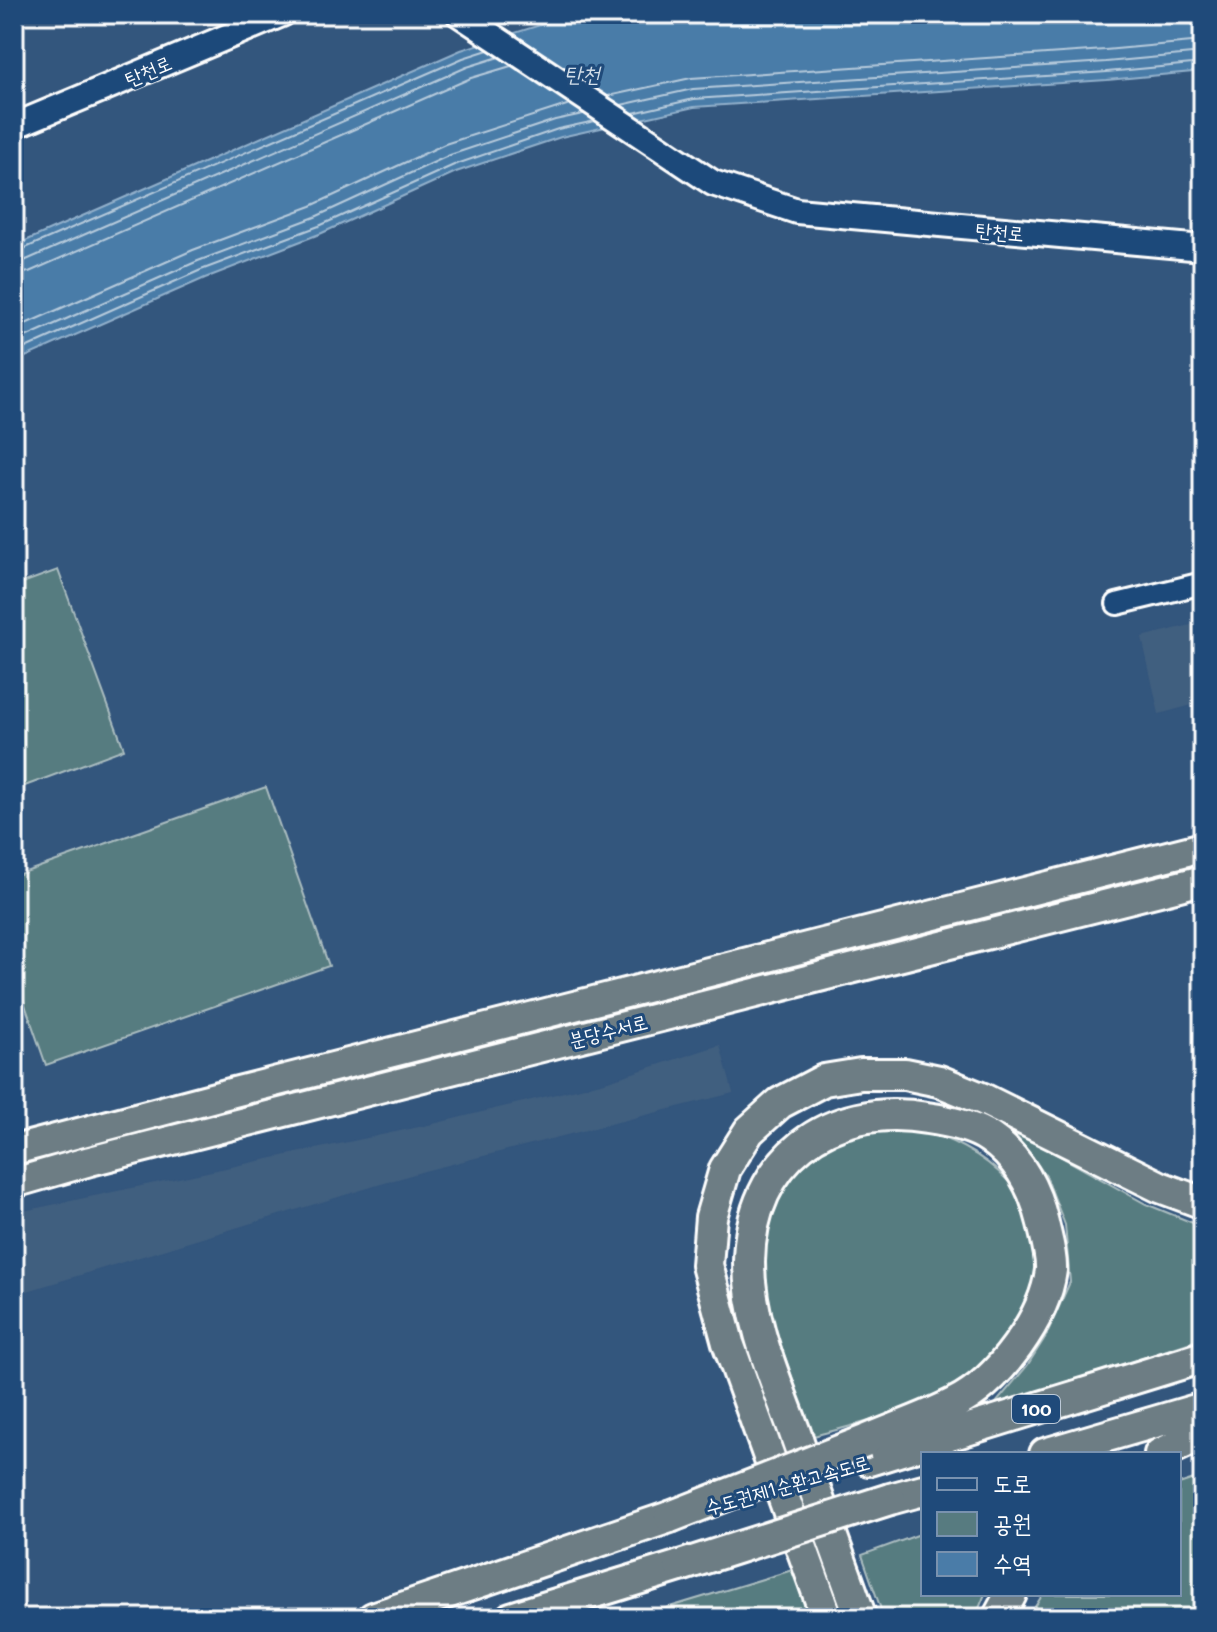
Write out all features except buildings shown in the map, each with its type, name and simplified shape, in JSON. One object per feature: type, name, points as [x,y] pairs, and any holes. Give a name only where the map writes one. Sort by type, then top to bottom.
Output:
[{"type":"highway","name":"분당수서로","points":[[14,1150],[1203,847]]},
{"type":"highway","name":"분당수서로","points":[[14,1183],[90,1161],[1203,880]]},
{"type":"highway","points":[[827,1618],[728,1343],[707,1265],[711,1217],[725,1169],[749,1131],[780,1103],[824,1080],[861,1074],[905,1074],[939,1081],[983,1099],[1160,1187],[1203,1203]]},
{"type":"highway","points":[[861,1618],[759,1327],[751,1298],[751,1229],[768,1181],[793,1152],[827,1128],[867,1115],[906,1114],[952,1122],[990,1137],[1019,1166],[1037,1197],[1051,1267],[1046,1294],[1036,1316],[1000,1368],[957,1402],[867,1450]]},
{"type":"highway","name":"수도권제1순환고속도로","points":[[373,1618],[867,1450],[1203,1357]]},
{"type":"highway","name":"100","points":[[1052,1452],[1203,1408]]},
{"type":"highway","points":[[1163,1452],[1203,1434]]},
{"type":"highway","points":[[511,1618],[921,1491]]},
{"type":"highway","points":[[998,1618],[1010,1596]]},
{"type":"main road","name":"탄천로","points":[[14,126],[282,14]]},
{"type":"main road","name":"탄천로","points":[[464,16],[713,183],[797,211],[1203,248]]},
{"type":"street","points":[[1117,604],[1203,583]]},
{"type":"shaded area","points":[[1203,622],[1203,702],[1159,714],[1142,637]]},
{"type":"shaded area","points":[[720,1045],[733,1093],[424,1171],[14,1295],[14,1213],[433,1124],[605,1082]]},
{"type":"green space","points":[[58,570],[124,749],[14,790],[14,586]]},
{"type":"green space","points":[[266,787],[329,966],[46,1065],[14,973],[14,876]]},
{"type":"green space","points":[[910,1126],[951,1141],[975,1154],[1011,1185],[1029,1231],[1033,1251],[1034,1271],[1027,1309],[1007,1344],[992,1360],[952,1389],[907,1409],[813,1436],[762,1292],[762,1250],[768,1214],[786,1180],[811,1157],[846,1137],[877,1127]]},
{"type":"green space","points":[[1011,1129],[1146,1204],[1203,1227],[1203,1338],[991,1409],[1027,1366],[1046,1336],[1070,1282],[1065,1225],[1046,1176]]},
{"type":"green space","points":[[1203,1476],[1203,1618],[1028,1618],[1042,1596],[1181,1596],[1181,1483]]},
{"type":"green space","points":[[921,1534],[921,1596],[984,1596],[975,1618],[884,1618],[862,1555]]},
{"type":"green space","points":[[799,1568],[816,1618],[633,1618]]},
{"type":"water","name":"탄천","points":[[575,14],[1203,14],[1203,71],[694,107],[561,137],[456,172],[322,233],[205,278],[14,362],[14,246],[461,50]]}]
